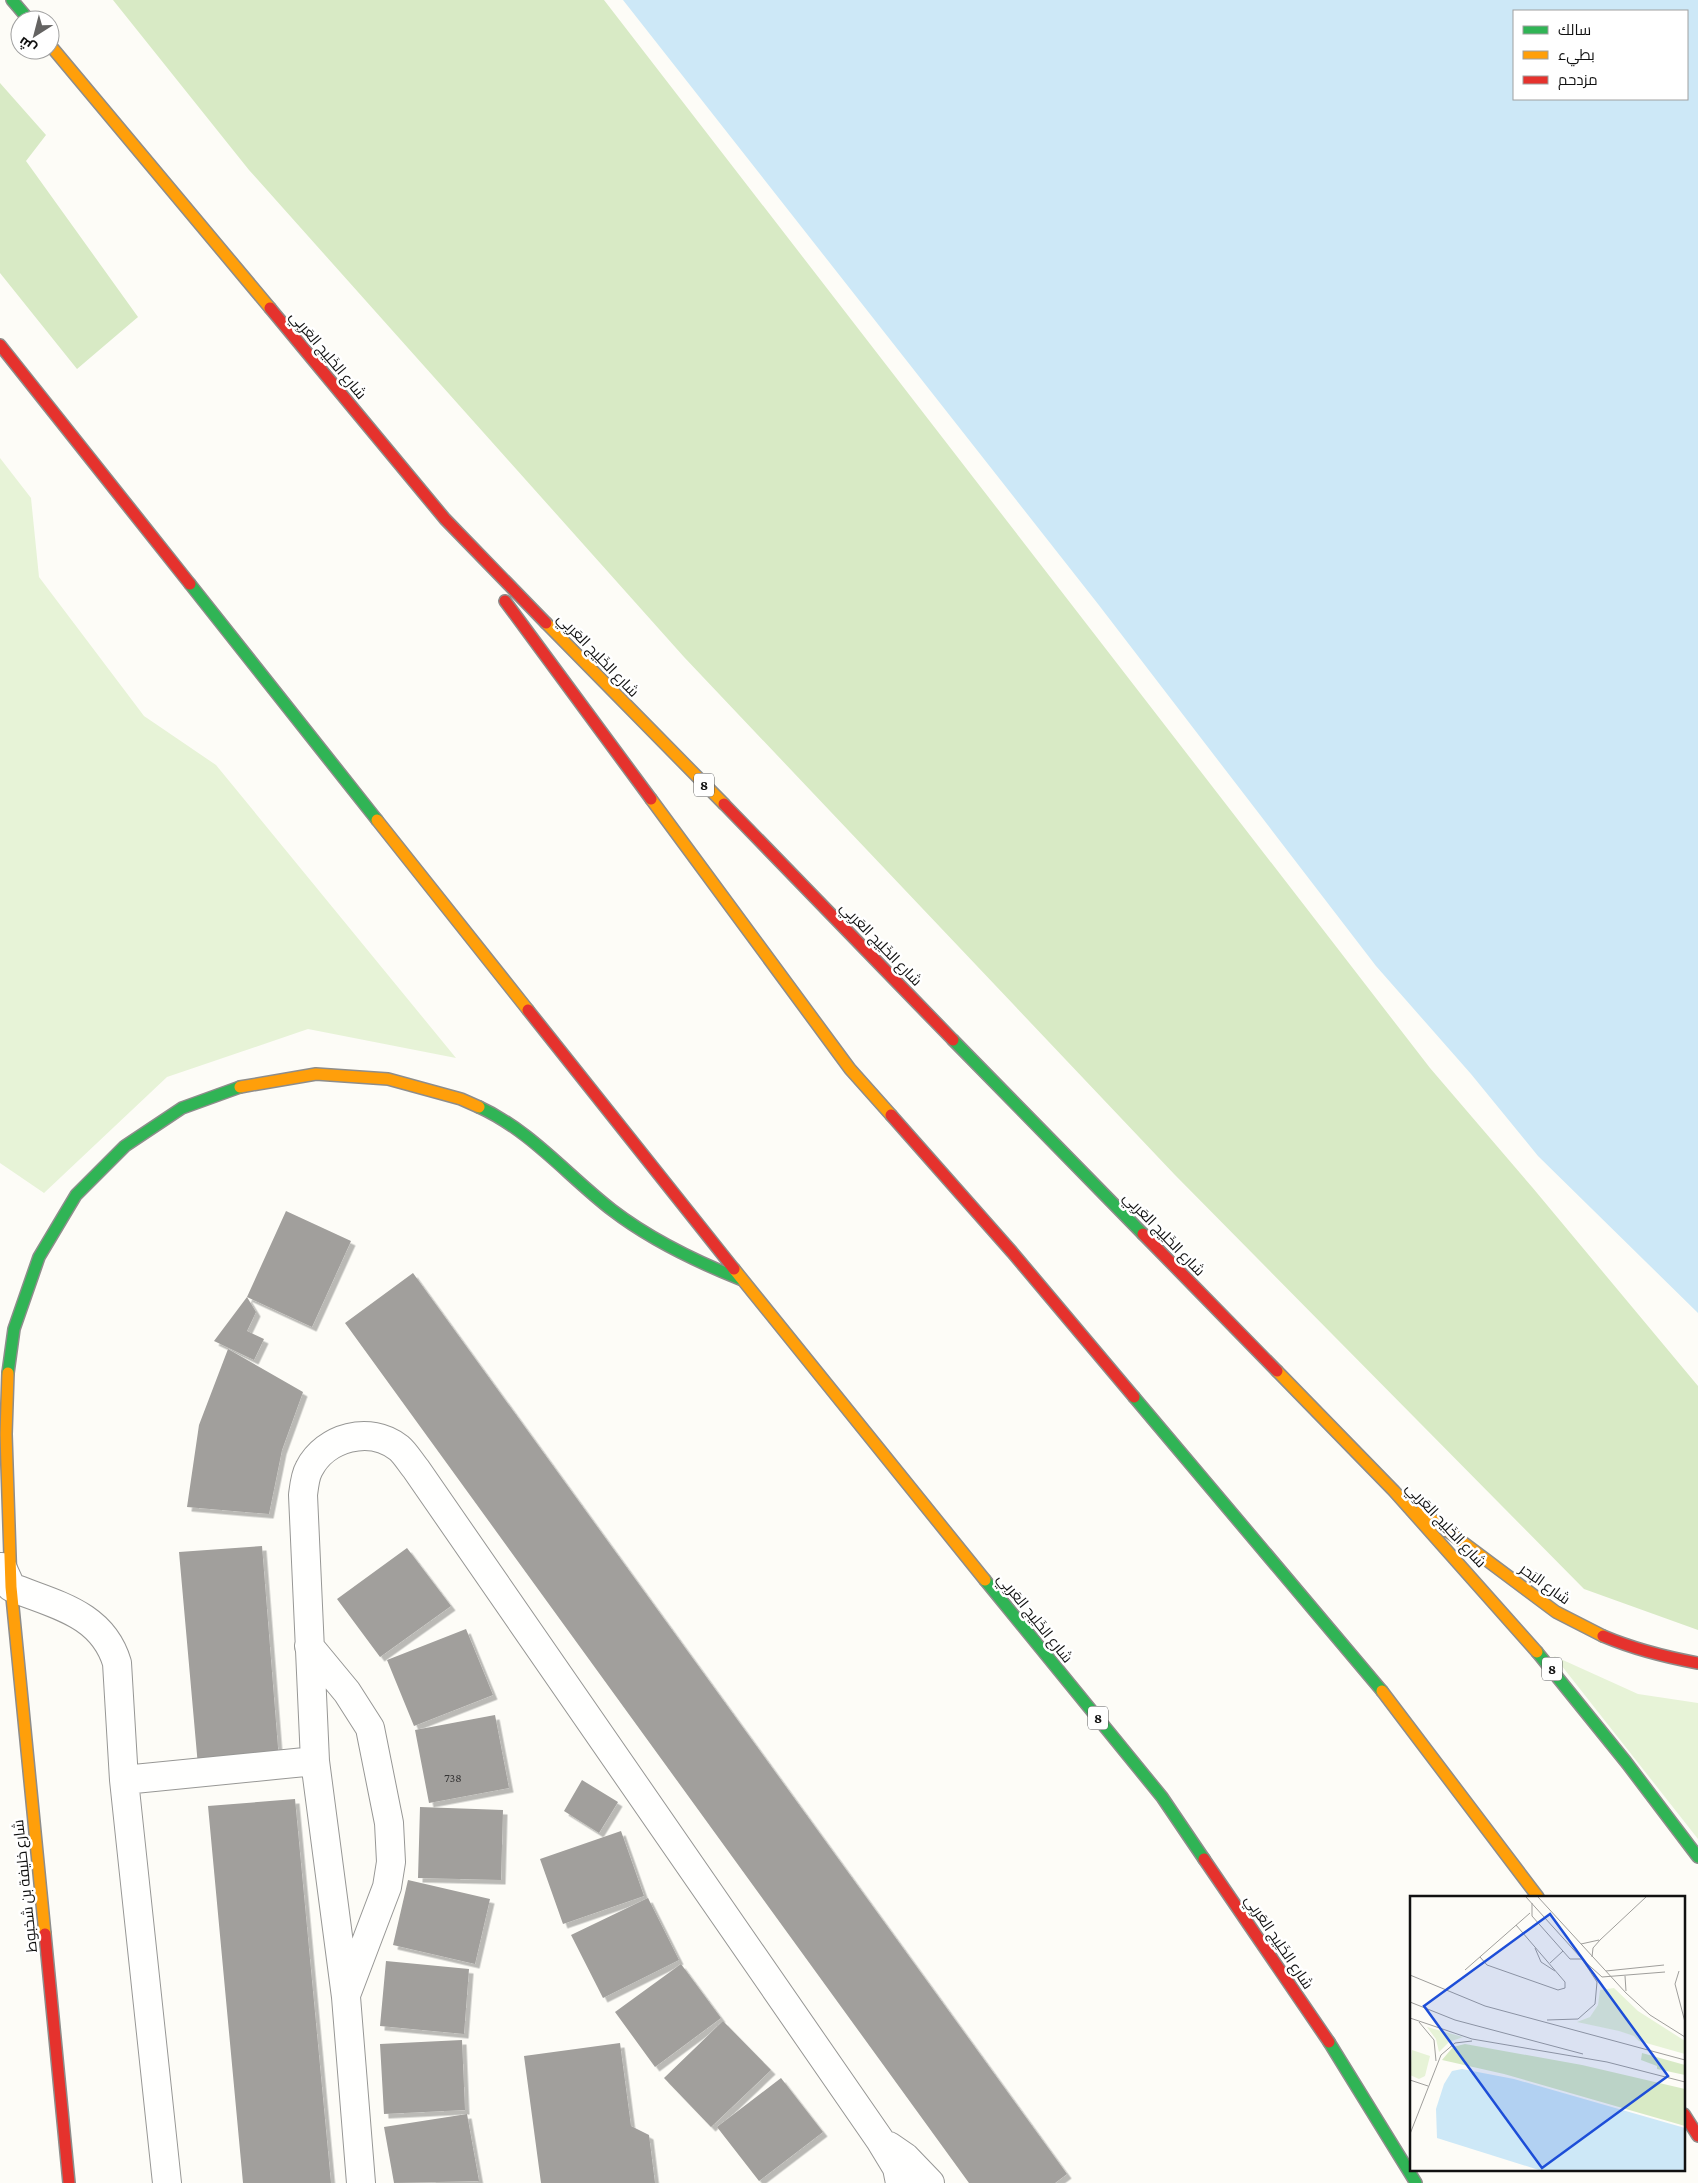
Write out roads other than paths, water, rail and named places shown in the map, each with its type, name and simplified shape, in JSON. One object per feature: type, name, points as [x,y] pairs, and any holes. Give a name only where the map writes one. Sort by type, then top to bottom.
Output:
[{"type":"main road","points":[[12,0],[20,10]]},
{"type":"main road","name":"شارع الخَلِيج العَربِي","points":[[60,57],[445,519],[1394,1491],[1486,1590],[1573,1693],[1656,1799],[1698,1857]]},
{"type":"main road","name":"شارع الخَلِيج العَربِي","points":[[0,345],[742,1280],[1162,1797],[1349,2072],[1416,2183]]},
{"type":"main road","points":[[445,519],[850,1069],[1012,1252],[1380,1689],[1516,1865],[1537,1896]]},
{"type":"main road","name":"شارع خليفة بن شخبوط","points":[[69,2183],[5,1575],[5,1407],[7,1368],[14,1328],[25,1290],[39,1254],[58,1219],[83,1186],[112,1156],[145,1130],[181,1109],[219,1092],[259,1081],[300,1074],[342,1073],[383,1077],[424,1086],[464,1100],[501,1119],[536,1143],[610,1208],[641,1230],[672,1250],[706,1267],[742,1280]]},
{"type":"main road","name":"شارع البَحر","points":[[1394,1491],[1563,1616],[1592,1632],[1630,1647],[1669,1658],[1698,1663]]},
{"type":"main road","points":[[1686,2117],[1698,2136]]},
{"type":"street","points":[[361,2183],[346,1997],[315,1761],[303,1495],[308,1470],[324,1448],[348,1437],[375,1437],[399,1448],[416,1469],[880,2140],[897,2168],[900,2183]]},
{"type":"street","points":[[5,1575],[82,1617],[106,1637],[118,1664],[124,1780],[167,2183]]},
{"type":"street","points":[[309,1646],[347,1692],[370,1728],[389,1823],[391,1862],[387,1888],[346,1997]]},
{"type":"street","points":[[124,1780],[315,1761]]},
{"type":"street","points":[[880,2140],[905,2157],[930,2183]]},
{"type":"water","points":[[623,0],[1698,0],[1698,1313],[1538,1156],[1471,1074],[1376,966],[1098,604]]}]
